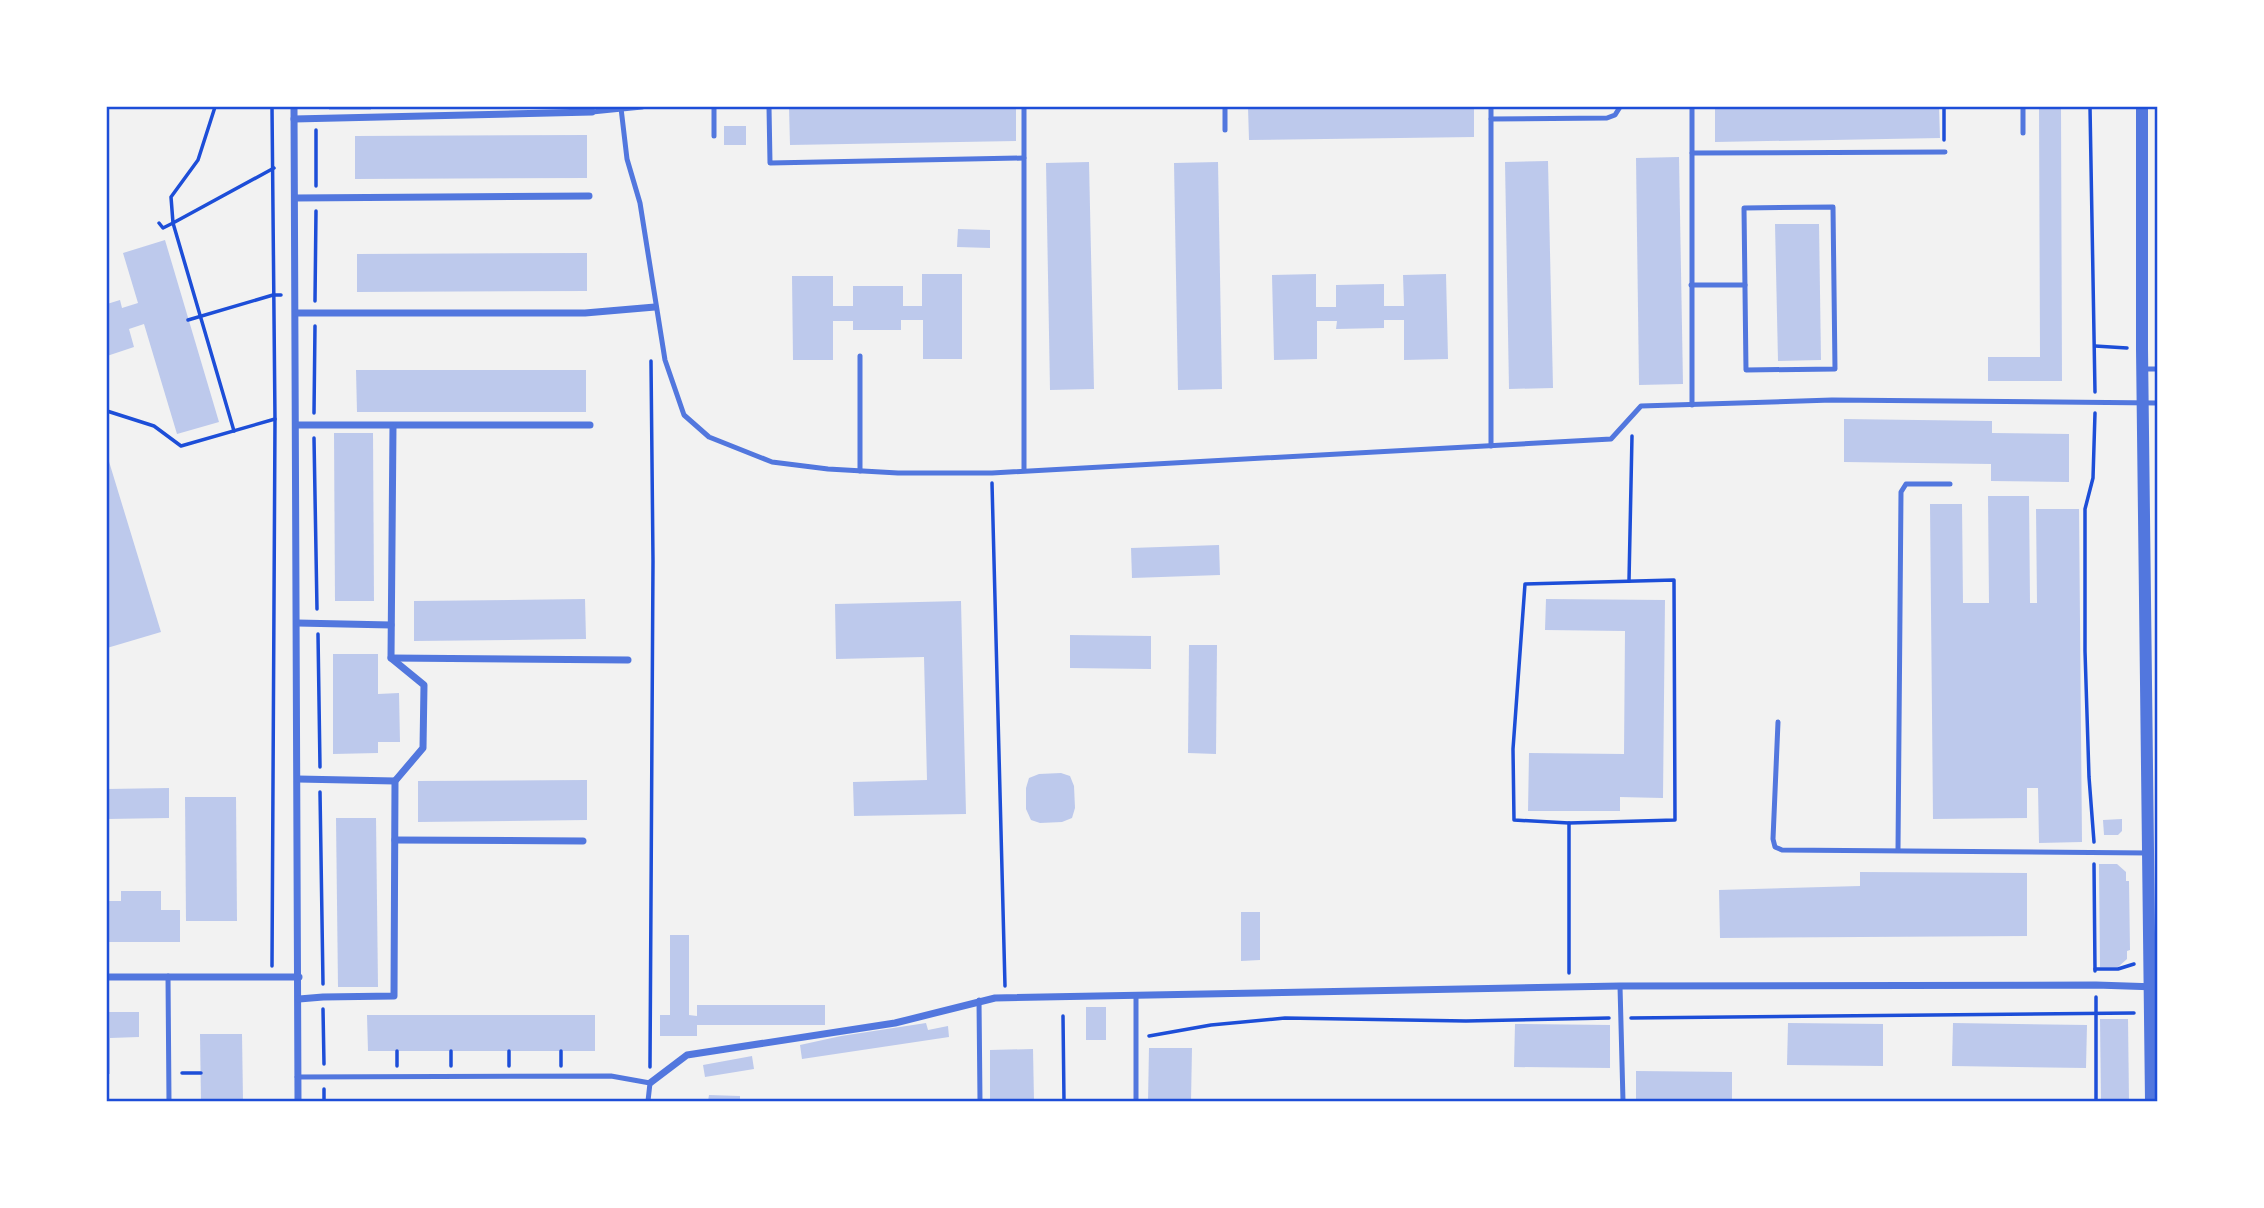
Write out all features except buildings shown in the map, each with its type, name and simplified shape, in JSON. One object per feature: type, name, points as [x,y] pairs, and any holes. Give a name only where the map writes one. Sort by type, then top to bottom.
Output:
[{"type":"street","points":[[294,107],[298,1101]]},
{"type":"street","points":[[387,107],[387,117]]},
{"type":"street","points":[[2142,107],[2149,853],[2154,987],[2150,1013],[2151,1101]]},
{"type":"street","points":[[294,119],[591,109]]},
{"type":"street","points":[[295,198],[589,196]]},
{"type":"street","points":[[296,313],[585,313],[655,307]]},
{"type":"street","points":[[296,425],[590,425]]},
{"type":"street","points":[[391,658],[393,426]]},
{"type":"street","points":[[297,623],[391,625]]},
{"type":"street","points":[[391,658],[628,660]]},
{"type":"street","points":[[299,999],[323,996],[394,996],[395,781],[423,748],[424,685],[391,658]]},
{"type":"street","points":[[298,779],[395,781]]},
{"type":"street","points":[[395,840],[583,841]]},
{"type":"street","points":[[107,976],[299,977]]},
{"type":"street","points":[[650,1083],[687,1055],[895,1023],[995,998],[1620,986],[2154,987]]},
{"type":"lane","points":[[591,109],[642,107]]},
{"type":"lane","points":[[714,107],[714,136]]},
{"type":"lane","points":[[769,107],[770,163],[1024,158]]},
{"type":"lane","points":[[1024,107],[1024,470]]},
{"type":"lane","points":[[1225,107],[1225,130]]},
{"type":"lane","points":[[1491,107],[1491,446]]},
{"type":"lane","points":[[1491,119],[1607,118],[1615,115],[1620,107]]},
{"type":"lane","points":[[1692,107],[1692,405]]},
{"type":"lane","points":[[2023,107],[2023,133]]},
{"type":"lane","points":[[621,108],[627,159],[640,203],[665,360],[684,415],[709,437],[772,462],[860,471],[992,473],[1611,439],[1641,406],[1832,400],[2157,403]]},
{"type":"lane","points":[[1692,153],[1945,152]]},
{"type":"lane","points":[[1833,207],[1835,369],[1746,370],[1745,285],[1744,208],[1833,207]]},
{"type":"lane","points":[[1691,285],[1745,285]]},
{"type":"lane","points":[[860,356],[860,471]]},
{"type":"lane","points":[[2143,369],[2157,369]]},
{"type":"lane","points":[[1898,850],[1901,492],[1906,485],[1950,484]]},
{"type":"lane","points":[[1777,722],[1773,839],[1775,847],[1782,850],[2149,853]]},
{"type":"lane","points":[[168,976],[169,1101]]},
{"type":"lane","points":[[1620,986],[1623,1101]]},
{"type":"lane","points":[[1136,996],[1136,1101]]},
{"type":"lane","points":[[979,1000],[980,1101]]},
{"type":"lane","points":[[298,1077],[611,1076],[650,1083],[648,1101]]},
{"type":"path","points":[[215,107],[198,160],[171,197],[173,223],[234,431]]},
{"type":"path","points":[[272,107],[275,419],[272,977]]},
{"type":"path","points":[[1944,107],[1945,152]]},
{"type":"path","points":[[2090,107],[2095,403],[2093,478],[2085,509],[2086,663],[2094,852],[2095,969],[2118,969],[2130,964]]},
{"type":"path","points":[[316,118],[314,424],[324,1101]]},
{"type":"path","points":[[159,223],[163,228],[274,168]]},
{"type":"path","points":[[188,320],[273,295],[295,294]]},
{"type":"path","points":[[650,1083],[653,561],[651,361]]},
{"type":"path","points":[[107,411],[154,426],[181,446],[275,419]]},
{"type":"path","points":[[1629,581],[1632,416]]},
{"type":"path","points":[[992,473],[1005,987],[995,998]]},
{"type":"path","points":[[1674,580],[1675,820],[1569,823],[1514,820],[1513,749],[1525,584],[1674,580]]},
{"type":"path","points":[[1569,823],[1569,974]]},
{"type":"path","points":[[2096,985],[2096,1101]]},
{"type":"path","points":[[2096,1012],[2150,1013]]},
{"type":"path","points":[[1063,1016],[1064,1101]]},
{"type":"path","points":[[169,1074],[201,1073]]}]
